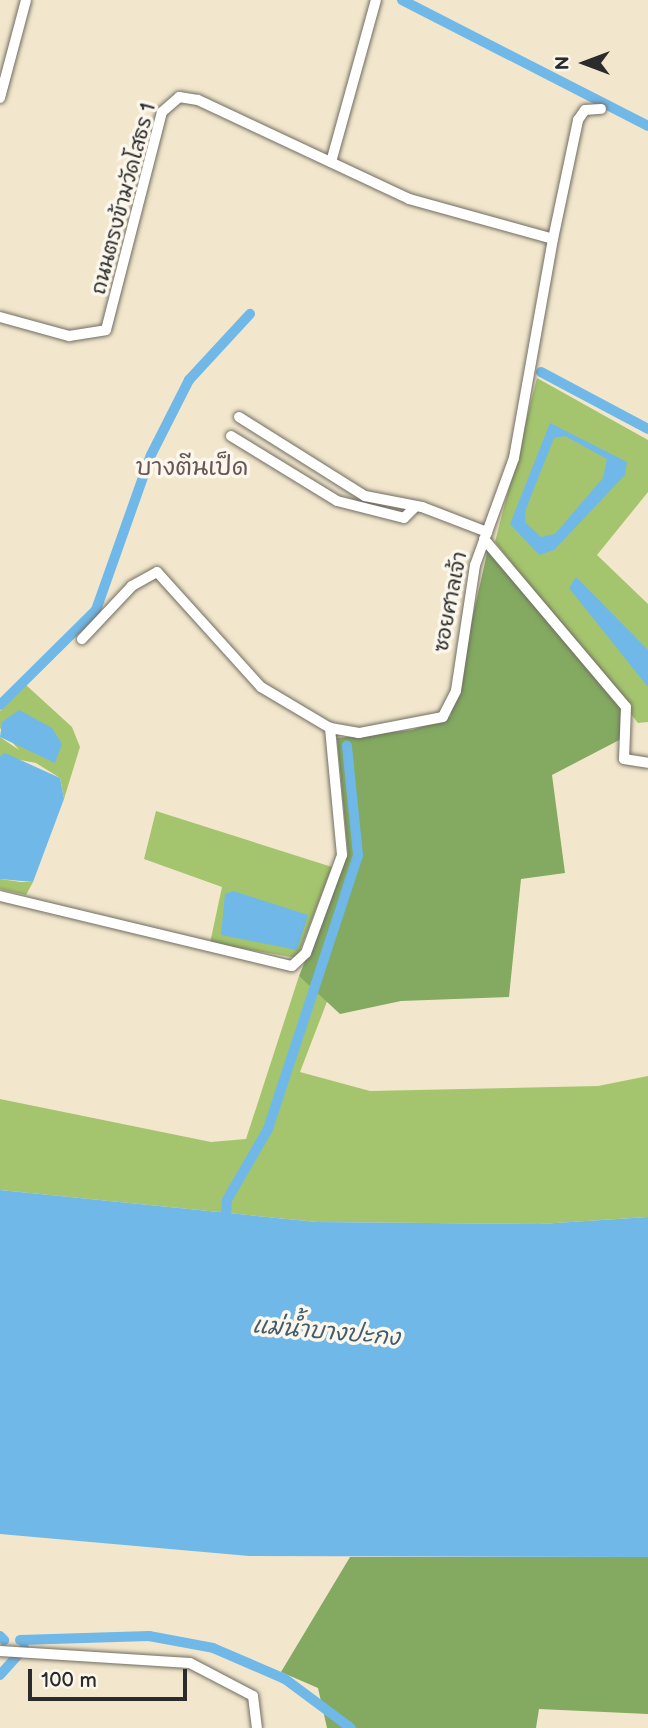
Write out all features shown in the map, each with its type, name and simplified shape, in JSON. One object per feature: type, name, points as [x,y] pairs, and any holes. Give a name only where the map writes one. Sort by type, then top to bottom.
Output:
[{"type":"street","points":[[0,98],[26,0]]},
{"type":"street","points":[[376,0],[331,162],[409,199],[553,239]]},
{"type":"street","name":"ถนนตรงข้ามวัดโสธร 1","points":[[0,317],[78,337],[98,336],[110,326],[162,111],[171,98],[198,100],[331,162]]},
{"type":"street","name":"ซอยศาลเจ้า","points":[[82,639],[132,586],[158,572],[261,687],[330,728],[369,732],[429,723],[448,712],[486,535],[514,458],[553,239],[578,120],[585,110],[600,109]]},
{"type":"street","points":[[239,417],[341,485],[416,506],[486,535],[626,707],[624,759],[648,763]]},
{"type":"street","points":[[231,436],[337,501],[404,518],[416,506]]},
{"type":"street","points":[[0,896],[292,966],[306,953],[342,855],[330,728]]},
{"type":"street","points":[[0,1651],[190,1663],[253,1696],[257,1728]]},
{"type":"green space","points":[[537,378],[648,440],[648,492],[597,555],[648,604],[648,722],[638,723],[495,542]]},
{"type":"green space","points":[[488,549],[621,708],[627,736],[552,775],[565,873],[521,879],[509,997],[401,1001],[340,1014],[299,976],[348,854],[337,738],[412,730],[450,717]]},
{"type":"green space","points":[[26,685],[72,727],[80,747],[64,799],[60,778],[36,763],[0,756],[0,737],[19,750],[0,728],[0,711]]},
{"type":"green space","points":[[156,811],[332,867],[297,958],[210,943],[222,887],[144,859]]},
{"type":"green space","points":[[0,879],[33,882],[26,895],[0,889]]},
{"type":"green space","points":[[299,976],[328,999],[300,1072],[370,1091],[598,1086],[648,1076],[648,1217],[540,1224],[317,1222],[0,1190],[0,1099],[211,1142],[246,1139]]},
{"type":"green space","points":[[350,1557],[648,1557],[648,1714],[539,1709],[536,1728],[327,1728],[318,1688],[281,1672]]},
{"type":"water","points":[[550,423],[627,462],[625,475],[554,550],[539,555],[510,524]],"holes":[[[565,436],[607,459],[603,478],[555,534],[541,537],[525,522],[526,509],[554,438]]]},
{"type":"water","points":[[576,577],[648,650],[648,687],[569,588]]},
{"type":"water","points":[[19,710],[52,728],[62,744],[55,763],[0,737],[2,722]]},
{"type":"water","points":[[5,753],[60,778],[64,799],[33,882],[0,879],[0,756]]},
{"type":"water","points":[[233,891],[308,915],[297,950],[221,935],[225,894]]},
{"type":"water","name":"แม่น้ำบางปะกง","points":[[0,1190],[317,1222],[540,1224],[648,1217],[648,1557],[249,1556],[0,1534]]},
{"type":"waterway","points":[[402,0],[648,126]]},
{"type":"waterway","points":[[0,705],[96,610],[151,455],[189,380],[250,314]]},
{"type":"waterway","points":[[541,372],[648,429]]},
{"type":"waterway","points":[[225,1228],[227,1200],[268,1129],[358,855],[347,746]]},
{"type":"waterway","points":[[0,1636],[4,1640]]},
{"type":"waterway","points":[[20,1640],[149,1636],[213,1648],[285,1679],[351,1728]]},
{"type":"waterway","points":[[0,1675],[24,1648]]},
{"type":"district","name":"บางตีนเป็ด","points":[[192,468]]}]
